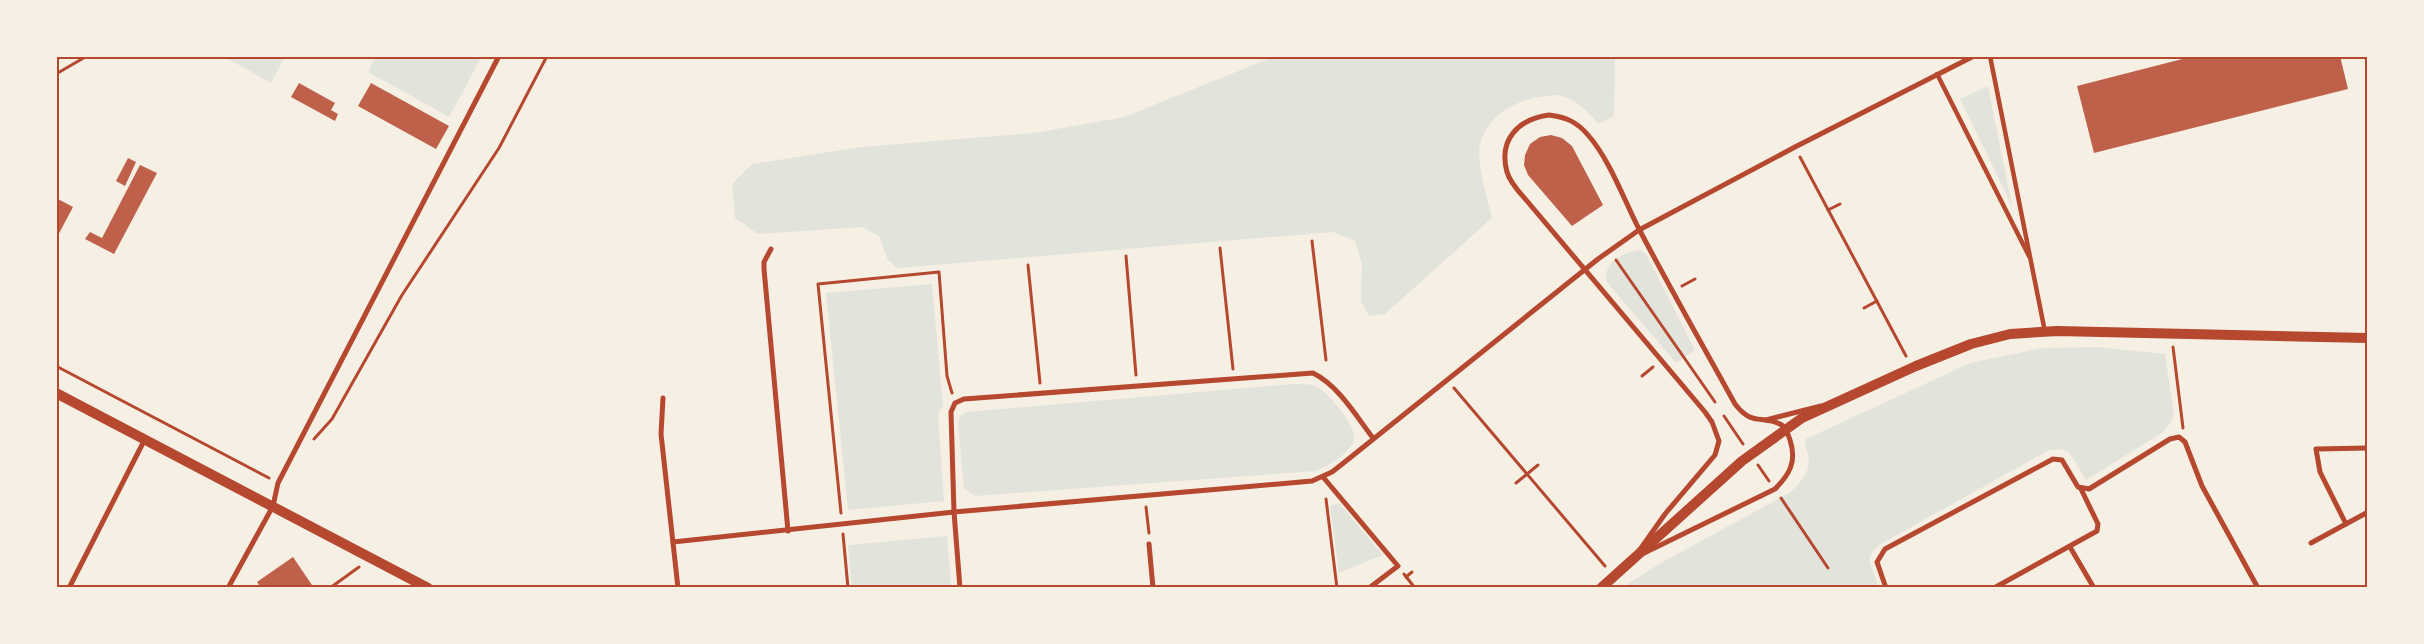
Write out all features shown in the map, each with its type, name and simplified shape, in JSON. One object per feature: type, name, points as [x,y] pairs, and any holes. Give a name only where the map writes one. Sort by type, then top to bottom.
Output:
[{"type":"main road","points":[[1601,588],[1742,461],[1785,429],[1828,406],[1912,368],[1989,339],[2010,334],[2045,332],[2368,338]]},
{"type":"main road","points":[[56,393],[428,588]]},
{"type":"street","points":[[228,588],[272,506],[278,483],[499,56]]},
{"type":"street","points":[[673,542],[954,512],[1305,483],[1323,477],[1332,472],[1609,250],[1639,230],[1794,147],[1974,56]]},
{"type":"street","points":[[1990,56],[2045,332]]},
{"type":"street","points":[[1936,74],[2032,262]]},
{"type":"street","points":[[1550,114],[1565,117],[1578,124],[1598,149],[1639,230],[1735,404],[1749,417],[1778,423],[1785,429],[1794,456],[1792,467],[1785,479],[1775,489],[1634,558],[1661,518],[1715,455],[1719,441],[1716,431],[1705,412],[1526,201],[1507,173],[1505,156],[1509,140],[1519,125],[1533,117],[1550,114]]},
{"type":"street","points":[[771,249],[764,262],[764,269],[788,531]]},
{"type":"street","points":[[960,588],[954,512],[951,412],[955,403],[964,399],[1313,373],[1325,379],[1334,388],[1373,438]]},
{"type":"street","points":[[663,398],[660,424],[678,588]]},
{"type":"street","points":[[1761,421],[1805,408],[1828,406]]},
{"type":"street","points":[[2081,489],[2092,488],[2170,439],[2181,438],[2202,486],[2258,588]]},
{"type":"street","points":[[69,588],[145,440]]},
{"type":"street","points":[[2346,524],[2320,472],[2316,449],[2368,448]]},
{"type":"street","points":[[1886,588],[1877,562],[1885,549],[2053,459],[2062,460],[2081,489],[2099,526],[2094,534],[1994,588]]},
{"type":"street","points":[[1323,477],[1398,566],[1369,588]]},
{"type":"street","points":[[2311,542],[2368,512]]},
{"type":"street","points":[[1150,544],[1153,588]]},
{"type":"street","points":[[2070,546],[2094,588]]},
{"type":"path","points":[[56,74],[87,56]]},
{"type":"path","points":[[296,448],[320,435],[332,419],[402,296],[498,148],[547,56]]},
{"type":"path","points":[[1794,147],[1912,368]]},
{"type":"path","points":[[1828,210],[1840,204]]},
{"type":"path","points":[[1312,242],[1326,360]]},
{"type":"path","points":[[1220,248],[1234,378]]},
{"type":"path","points":[[1609,250],[1669,336]]},
{"type":"path","points":[[1126,256],[1137,385]]},
{"type":"path","points":[[1028,264],[1041,393]]},
{"type":"path","points":[[848,588],[818,284],[939,272],[947,376],[955,403]]},
{"type":"path","points":[[1864,308],[1876,301]]},
{"type":"path","points":[[2172,334],[2181,438]]},
{"type":"path","points":[[56,366],[278,483]]},
{"type":"path","points":[[1447,380],[1614,577]]},
{"type":"path","points":[[1516,483],[1538,465]]},
{"type":"path","points":[[1323,477],[1337,588]]},
{"type":"path","points":[[1146,496],[1150,544]]},
{"type":"path","points":[[330,588],[372,558]]},
{"type":"path","points":[[1406,577],[1412,572]]},
{"type":"shaded area","points":[[223,56],[285,56],[271,83]]},
{"type":"shaded area","points":[[376,56],[482,56],[449,117],[368,72]]},
{"type":"shaded area","points":[[1276,56],[1615,56],[1614,116],[1598,124],[1578,104],[1560,95],[1525,101],[1505,110],[1484,134],[1479,152],[1483,181],[1492,218],[1385,314],[1369,316],[1361,301],[1362,264],[1355,241],[1333,232],[897,268],[888,260],[879,236],[862,227],[758,234],[735,218],[732,184],[752,164],[861,147],[1034,133],[1124,117]]},
{"type":"shaded area","points":[[1988,86],[2012,206],[1960,99]]},
{"type":"shaded area","points":[[1639,250],[1646,254],[1695,350],[1676,363],[1606,281],[1606,274],[1611,263],[1627,253]]},
{"type":"shaded area","points":[[932,284],[943,405],[938,414],[944,501],[848,510],[826,293]]},
{"type":"shaded area","points":[[2097,347],[2165,354],[2174,414],[2171,422],[2162,433],[2086,480],[2069,452],[2060,449],[2049,450],[1879,545],[1873,551],[1869,560],[1879,588],[1622,588],[1659,564],[1789,493],[1801,482],[1807,471],[1809,459],[1805,443],[1806,439],[1970,363],[2042,348]]},
{"type":"shaded area","points":[[1292,384],[1313,385],[1319,388],[1336,404],[1352,428],[1354,441],[1347,451],[1331,463],[1315,471],[975,496],[964,488],[958,422],[960,416],[966,412]]},
{"type":"shaded area","points":[[1339,503],[1383,555],[1339,573],[1330,506]]},
{"type":"shaded area","points":[[947,536],[951,588],[852,588],[848,545]]},
{"type":"building","points":[[2194,56],[2340,56],[2348,89],[2094,153],[2077,86]]},
{"type":"building","points":[[299,83],[335,103],[331,110],[338,114],[335,121],[291,97]]},
{"type":"building","points":[[371,83],[449,126],[436,149],[358,106]]},
{"type":"building","points":[[1551,135],[1562,138],[1572,146],[1603,205],[1572,226],[1528,175],[1524,165],[1525,155],[1530,144],[1540,137]]},
{"type":"building","points":[[128,158],[136,162],[125,186],[116,181]]},
{"type":"building","points":[[140,165],[157,173],[114,254],[85,239],[90,232],[102,238]]},
{"type":"building","points":[[56,198],[73,207],[56,239]]},
{"type":"building","points":[[293,557],[314,588],[261,588],[257,582]]}]
